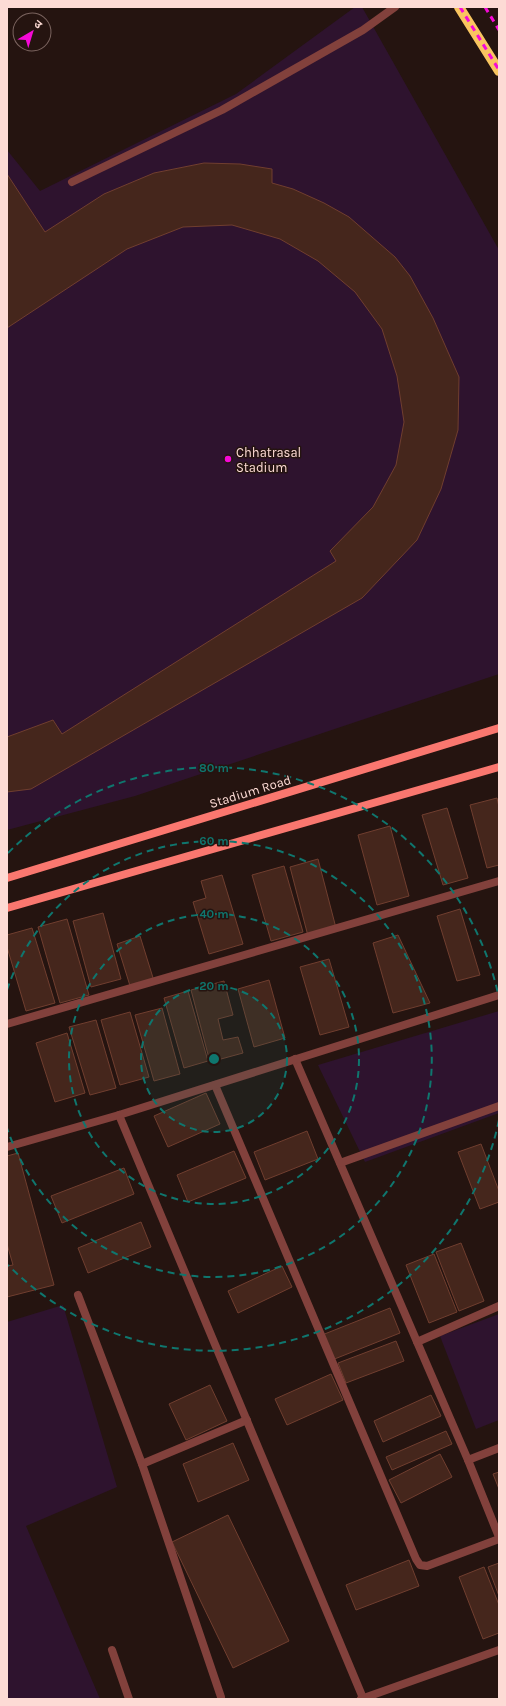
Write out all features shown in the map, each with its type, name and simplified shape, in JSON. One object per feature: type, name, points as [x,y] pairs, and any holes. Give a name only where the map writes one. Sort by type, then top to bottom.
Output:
[{"type":"main road","points":[[459,7],[499,71]]},
{"type":"street","points":[[72,182],[222,110],[364,30],[396,7]]},
{"type":"street","name":"Stadium Road","points":[[7,878],[499,728]]},
{"type":"street","points":[[7,908],[499,767]]},
{"type":"street","points":[[7,1024],[499,881]]},
{"type":"street","points":[[7,1147],[120,1115],[499,995]]},
{"type":"street","points":[[215,1085],[416,1559],[420,1565],[427,1566],[499,1538],[468,1460],[295,1060]]},
{"type":"street","points":[[340,1163],[499,1106]]},
{"type":"street","points":[[120,1115],[363,1699],[499,1650]]},
{"type":"street","points":[[78,1295],[142,1464],[221,1697]]},
{"type":"street","points":[[417,1342],[499,1306]]},
{"type":"street","points":[[142,1464],[247,1420]]},
{"type":"street","points":[[468,1460],[499,1448]]},
{"type":"street","points":[[112,1650],[129,1699]]},
{"type":"shaded area","name":"Chhatrasal Stadium","points":[[355,7],[362,7],[499,250],[499,674],[135,796],[7,830],[7,150],[40,191],[236,94]]},
{"type":"shaded area","points":[[499,1011],[499,1113],[365,1162],[318,1065]]},
{"type":"shaded area","points":[[63,1305],[117,1487],[26,1526],[100,1699],[7,1699],[7,1322]]},
{"type":"shaded area","points":[[499,1314],[499,1420],[476,1429],[440,1336]]},
{"type":"building","points":[[204,163],[240,164],[272,169],[272,183],[293,189],[324,203],[349,217],[395,257],[410,276],[433,318],[459,377],[458,430],[441,489],[417,540],[362,598],[31,789],[7,792],[7,737],[53,720],[62,734],[336,561],[330,551],[373,507],[396,465],[404,422],[397,376],[382,329],[355,292],[318,261],[280,239],[232,225],[183,227],[127,249],[7,328],[7,174],[45,232],[104,194],[154,173]]},
{"type":"building","points":[[497,798],[499,807],[499,865],[487,868],[470,805]]},
{"type":"building","points":[[447,808],[468,878],[443,885],[422,815]]},
{"type":"building","points":[[390,826],[409,896],[377,905],[358,835]]},
{"type":"building","points":[[318,859],[336,928],[308,936],[290,867]]},
{"type":"building","points":[[284,866],[303,932],[271,941],[252,875]]},
{"type":"building","points":[[222,875],[243,944],[209,954],[193,902],[206,898],[201,881]]},
{"type":"building","points":[[460,909],[480,975],[457,981],[437,916]]},
{"type":"building","points":[[103,913],[121,979],[91,987],[73,921]]},
{"type":"building","points":[[67,919],[89,995],[60,1003],[38,927]]},
{"type":"building","points":[[32,928],[55,1003],[26,1011],[7,947],[7,935]]},
{"type":"building","points":[[398,935],[430,1003],[393,1013],[373,943]]},
{"type":"building","points":[[140,936],[154,981],[131,989],[117,944]]},
{"type":"building","points":[[329,959],[349,1027],[320,1035],[300,967]]},
{"type":"building","points":[[269,980],[285,1038],[254,1047],[238,989]]},
{"type":"building","points":[[224,981],[233,1015],[218,1019],[223,1040],[238,1037],[243,1053],[210,1062],[191,990]]},
{"type":"building","points":[[188,991],[208,1061],[184,1068],[164,998]]},
{"type":"building","points":[[162,1008],[180,1074],[154,1081],[135,1015]]},
{"type":"building","points":[[130,1012],[149,1077],[120,1085],[101,1020]]},
{"type":"building","points":[[96,1020],[116,1088],[90,1095],[69,1027]]},
{"type":"building","points":[[67,1033],[85,1093],[55,1102],[36,1043]]},
{"type":"building","points":[[206,1093],[220,1124],[168,1147],[154,1116]]},
{"type":"building","points":[[307,1131],[318,1159],[265,1180],[254,1152]]},
{"type":"building","points":[[481,1144],[499,1191],[499,1202],[480,1209],[458,1152]]},
{"type":"building","points":[[234,1151],[246,1178],[188,1202],[177,1175]]},
{"type":"building","points":[[18,1153],[54,1285],[7,1297],[7,1266],[13,1265],[7,1244],[7,1156]]},
{"type":"building","points":[[124,1168],[134,1194],[62,1223],[51,1196]]},
{"type":"building","points":[[141,1222],[151,1247],[88,1273],[78,1248]]},
{"type":"building","points":[[461,1243],[484,1301],[459,1311],[436,1252]]},
{"type":"building","points":[[434,1254],[457,1312],[429,1323],[406,1265]]},
{"type":"building","points":[[282,1266],[292,1287],[238,1313],[228,1291]]},
{"type":"building","points":[[390,1308],[400,1333],[332,1360],[322,1335]]},
{"type":"building","points":[[396,1341],[404,1361],[346,1383],[338,1363]]},
{"type":"building","points":[[331,1374],[343,1400],[287,1425],[275,1399]]},
{"type":"building","points":[[210,1385],[227,1421],[186,1440],[169,1404]]},
{"type":"building","points":[[431,1395],[441,1416],[383,1442],[374,1421]]},
{"type":"building","points":[[446,1431],[452,1444],[392,1470],[386,1457]]},
{"type":"building","points":[[233,1443],[249,1480],[198,1502],[183,1464]]},
{"type":"building","points":[[440,1454],[452,1477],[401,1503],[389,1480]]},
{"type":"building","points":[[499,1472],[499,1489],[493,1474]]},
{"type":"building","points":[[228,1515],[289,1641],[233,1668],[172,1542]]},
{"type":"building","points":[[409,1560],[419,1586],[356,1610],[346,1585]]},
{"type":"building","points":[[499,1563],[499,1596],[488,1567]]},
{"type":"building","points":[[484,1567],[499,1605],[499,1633],[483,1639],[459,1577]]},
{"type":"railway","points":[[460,7],[499,70]]},
{"type":"railway","points":[[485,7],[499,30]]},
{"type":"place","name":"Chhatrasal Stadium","points":[[228,459]]}]
